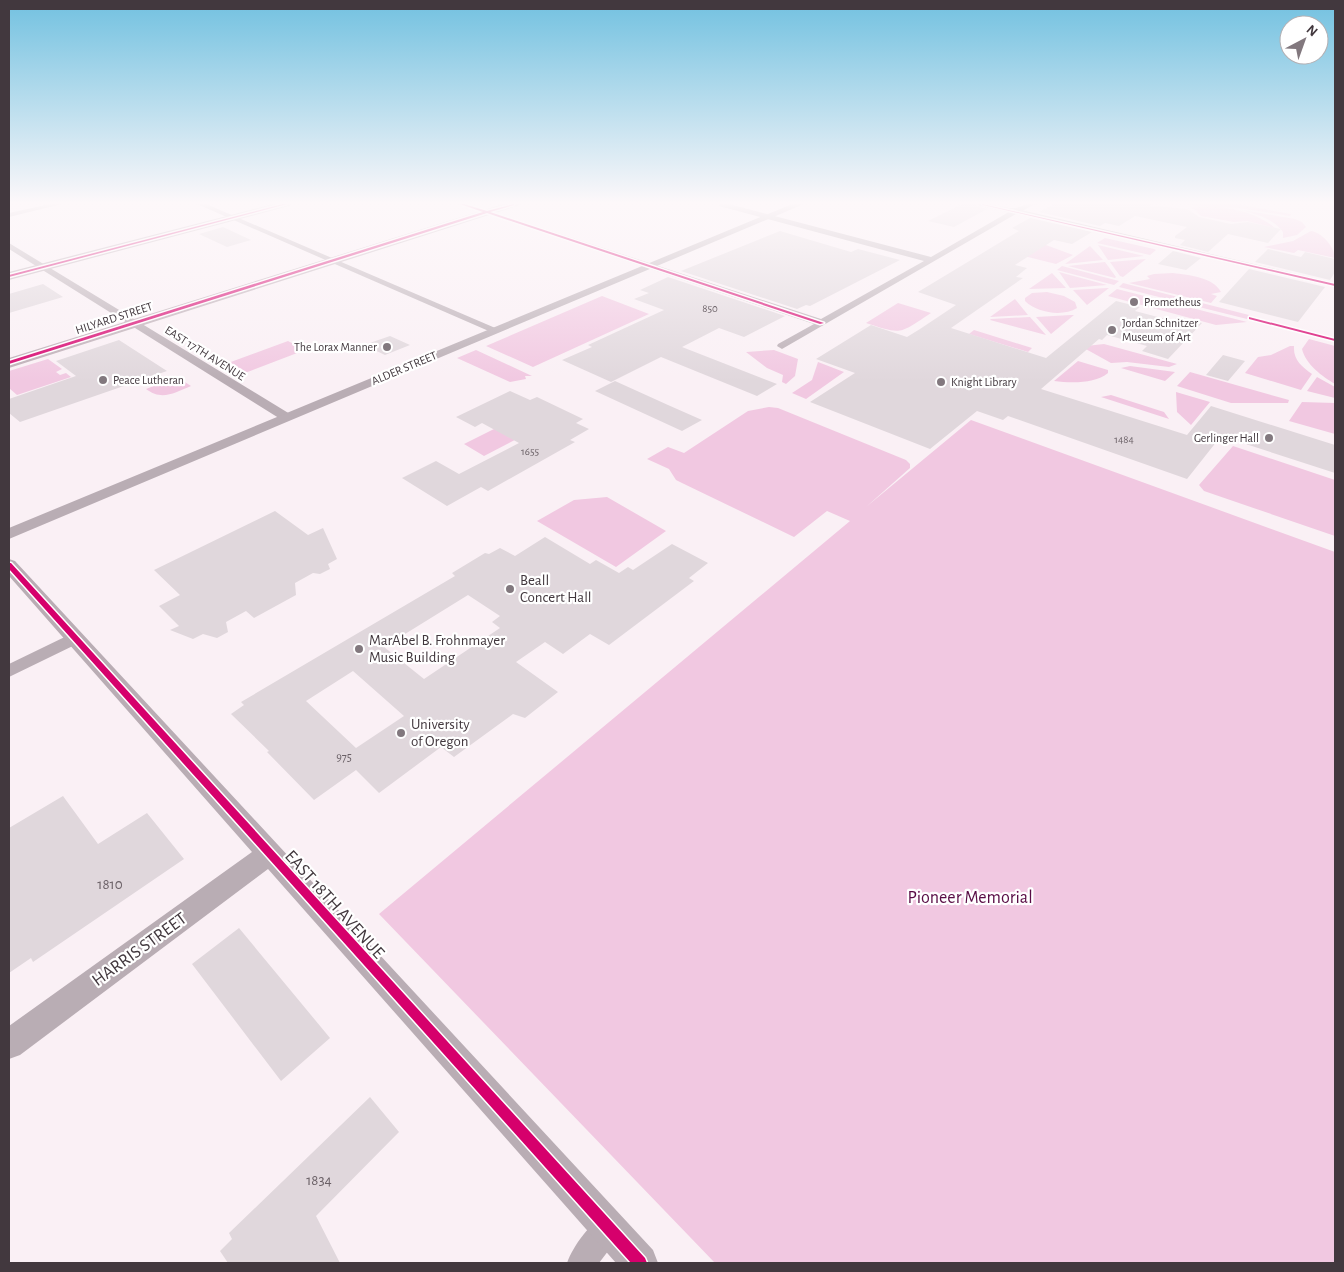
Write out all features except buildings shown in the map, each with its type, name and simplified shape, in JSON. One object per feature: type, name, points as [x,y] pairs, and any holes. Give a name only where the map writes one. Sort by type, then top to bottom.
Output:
[{"type":"main road","points":[[9,276],[57,263]]},
{"type":"main road","name":"HILYARD STREET","points":[[9,363],[322,263]]},
{"type":"street","name":"EAST 17TH AVENUE","points":[[37,263],[286,417]]},
{"type":"street","points":[[341,263],[495,330]]},
{"type":"street","points":[[642,263],[822,323]]},
{"type":"street","name":"ALDER STREET","points":[[9,534],[656,263]]},
{"type":"street","points":[[782,346],[926,263]]},
{"type":"street","points":[[1242,263],[1335,285]]},
{"type":"street","name":"EAST 18TH AVENUE","points":[[9,566],[640,1263]]},
{"type":"street","points":[[9,671],[75,638]]},
{"type":"street","name":"HARRIS STREET","points":[[9,1044],[269,854]]},
{"type":"street","points":[[581,1263],[608,1228]]},
{"type":"green space","points":[[1106,263],[1116,277],[1115,278],[1068,266]]},
{"type":"green space","points":[[1111,263],[1140,263],[1123,277],[1120,276]]},
{"type":"green space","points":[[1062,266],[1119,281],[1114,285],[1057,270]]},
{"type":"green space","points":[[1059,272],[1107,285],[1070,288]]},
{"type":"green space","points":[[1052,273],[1066,288],[1029,289]]},
{"type":"green space","points":[[1173,273],[1207,280],[1221,292],[1211,294],[1217,296],[1211,303],[1129,283],[1150,279],[1147,276],[1154,274]]},
{"type":"green space","points":[[1123,283],[1249,315],[1247,319],[1119,287]]},
{"type":"green space","points":[[1109,288],[1087,305],[1073,290]]},
{"type":"green space","points":[[1117,289],[1247,322],[1216,325],[1108,296]]},
{"type":"green space","points":[[1047,292],[1064,296],[1075,302],[1077,308],[1065,312],[1050,312],[1036,308],[1025,301],[1025,298],[1032,293]]},
{"type":"green space","points":[[602,296],[649,314],[533,367],[486,346]]},
{"type":"green space","points":[[1015,299],[1028,315],[990,317]]},
{"type":"green space","points":[[898,303],[931,313],[906,329],[894,331],[866,323]]},
{"type":"green space","points":[[1071,315],[1074,315],[1051,334],[1036,317]]},
{"type":"green space","points":[[1030,317],[1046,335],[990,320],[991,319]]},
{"type":"green space","points":[[974,330],[1032,348],[1028,352],[969,334]]},
{"type":"green space","points":[[1309,339],[1335,346],[1335,384],[1320,374],[1304,355],[1302,349]]},
{"type":"green space","points":[[288,341],[305,350],[245,373],[228,363]]},
{"type":"green space","points":[[1104,344],[1177,364],[1169,367],[1127,362],[1111,363],[1084,348],[1086,346]]},
{"type":"green space","points":[[1294,346],[1295,355],[1299,363],[1312,374],[1301,390],[1245,373],[1258,357],[1271,355]]},
{"type":"green space","points":[[476,350],[532,376],[525,376],[526,379],[510,382],[457,358]]},
{"type":"green space","points":[[774,350],[798,359],[795,376],[786,384],[782,382],[783,375],[767,368],[746,352]]},
{"type":"green space","points":[[48,359],[62,369],[56,372],[60,375],[66,373],[71,377],[17,395],[9,388],[9,371]]},
{"type":"green space","points":[[1078,361],[1108,370],[1108,373],[1103,377],[1090,381],[1054,381]]},
{"type":"green space","points":[[818,362],[844,372],[806,399],[792,393],[812,380]]},
{"type":"green space","points":[[1130,366],[1175,372],[1165,381],[1121,368]]},
{"type":"green space","points":[[1190,372],[1289,400],[1288,403],[1231,403],[1177,386]]},
{"type":"green space","points":[[177,377],[191,386],[168,395],[157,395],[146,389]]},
{"type":"green space","points":[[1317,377],[1335,387],[1335,398],[1307,391]]},
{"type":"green space","points":[[1176,392],[1210,402],[1191,425],[1177,412]]},
{"type":"green space","points":[[1111,395],[1164,412],[1169,419],[1101,397]]},
{"type":"green space","points":[[1302,402],[1335,403],[1335,434],[1289,421]]},
{"type":"green space","name":"Pioneer Memorial","points":[[769,407],[778,408],[906,460],[910,464],[910,468],[866,507],[971,420],[1335,552],[1335,1263],[715,1263],[379,914],[850,521],[827,511],[794,537],[676,480],[669,469],[647,459],[668,447],[684,453],[748,411]]},
{"type":"green space","points":[[508,422],[528,433],[484,456],[464,444]]},
{"type":"green space","points":[[1233,446],[1335,480],[1335,536],[1204,491],[1199,485]]},
{"type":"green space","points":[[607,497],[666,531],[616,567],[537,521],[574,500]]},
{"type":"cycle path","points":[[9,276],[57,263]]},
{"type":"cycle path","points":[[9,363],[325,263]]},
{"type":"cycle path","points":[[642,263],[822,323]]},
{"type":"cycle path","points":[[1241,263],[1335,285]]},
{"type":"cycle path","points":[[1251,318],[1335,340]]},
{"type":"cycle path","points":[[9,565],[640,1263]]},
{"type":"place","name":"Prometheus","points":[[1134,302]]},
{"type":"place","name":"Jordan Schnitzer Museum of Art","points":[[1112,330]]},
{"type":"place","name":"The Lorax Manner","points":[[387,347]]},
{"type":"place","name":"Peace Lutheran","points":[[103,380]]},
{"type":"place","name":"Knight Library","points":[[941,382]]},
{"type":"place","name":"Gerlinger Hall","points":[[1269,438]]},
{"type":"place","name":"Beall Concert Hall","points":[[510,589]]},
{"type":"place","name":"MarAbel B. Frohnmayer Music Building","points":[[359,649]]},
{"type":"place","name":"University of Oregon","points":[[401,733]]}]
